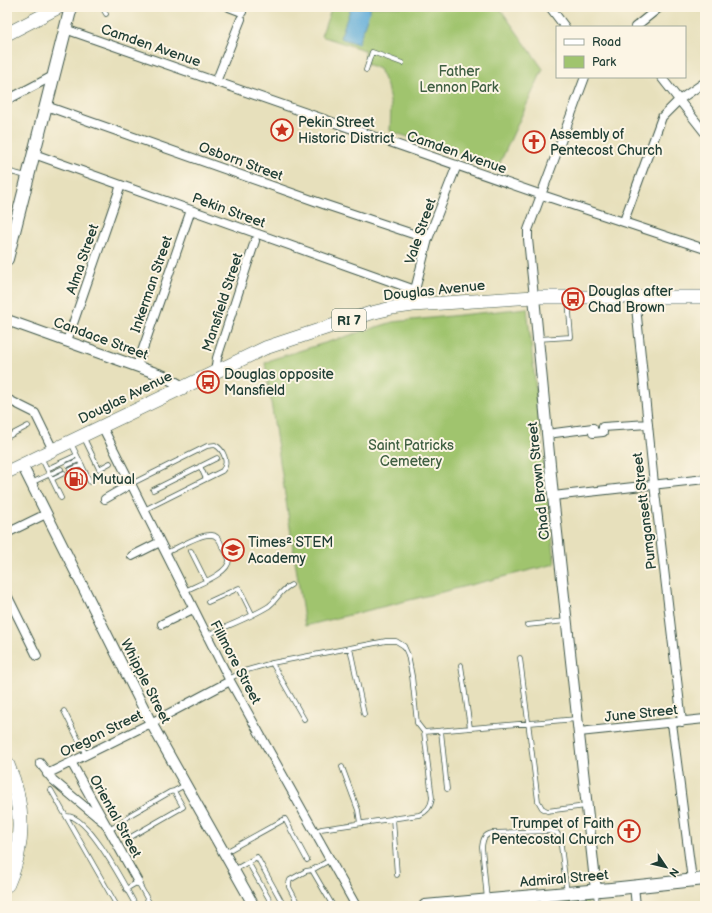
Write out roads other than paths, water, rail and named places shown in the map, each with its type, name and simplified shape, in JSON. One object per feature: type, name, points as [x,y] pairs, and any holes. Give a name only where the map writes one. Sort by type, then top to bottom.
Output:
[{"type":"highway","points":[[7,765],[18,798],[20,821],[20,836],[16,859],[7,884]]},
{"type":"main road","points":[[7,34],[59,7]]},
{"type":"main road","points":[[7,259],[13,225],[28,177],[71,7]]},
{"type":"main road","name":"Douglas Avenue","points":[[7,470],[22,465],[271,346],[371,313],[409,306],[534,297],[705,297]]},
{"type":"main road","name":"Admiral Street","points":[[425,906],[705,879]]},
{"type":"street","points":[[216,82],[241,15],[229,7]]},
{"type":"street","points":[[550,7],[564,26]]},
{"type":"street","points":[[636,26],[660,7]]},
{"type":"street","name":"Camden Avenue","points":[[65,29],[542,195],[705,249]]},
{"type":"street","points":[[7,100],[54,76]]},
{"type":"street","name":"Chad Brown Street","points":[[585,78],[528,230],[528,239],[566,621],[596,890]]},
{"type":"street","points":[[662,78],[705,133]]},
{"type":"street","points":[[624,221],[662,117],[679,100],[705,82]]},
{"type":"street","name":"Osborn Street","points":[[46,106],[326,205],[428,239]]},
{"type":"street","name":"Pekin Street","points":[[34,154],[415,290]]},
{"type":"street","name":"Vale Street","points":[[409,306],[415,290],[428,239],[457,165]]},
{"type":"street","name":"Alma Street","points":[[67,340],[121,185]]},
{"type":"street","name":"Inkerman Street","points":[[137,366],[191,210]]},
{"type":"street","name":"Mansfield Street","points":[[215,372],[217,358],[255,240]]},
{"type":"street","name":"Pumgansett Street","points":[[635,297],[654,484],[682,722]]},
{"type":"street","name":"Candace Street","points":[[7,320],[168,377],[183,387]]},
{"type":"street","points":[[7,399],[35,414],[53,450]]},
{"type":"street","points":[[547,434],[593,428],[593,433],[603,432],[603,427],[648,424]]},
{"type":"street","name":"Fillmore Street","points":[[102,426],[229,680],[356,906]]},
{"type":"street","name":"Whipple Street","points":[[22,465],[151,723],[254,906]]},
{"type":"street","points":[[553,496],[705,479]]},
{"type":"street","points":[[105,499],[131,484]]},
{"type":"street","points":[[7,532],[46,514]]},
{"type":"street","points":[[132,556],[160,542]]},
{"type":"street","points":[[7,596],[37,656]]},
{"type":"street","points":[[162,624],[193,609]]},
{"type":"street","name":"Oregon Street","points":[[47,774],[151,723],[229,680]]},
{"type":"street","name":"June Street","points":[[579,732],[705,719]]},
{"type":"street","points":[[672,723],[692,880]]},
{"type":"street","name":"Oriental Street","points":[[71,762],[138,882]]},
{"type":"street","points":[[40,763],[53,780],[107,827]]},
{"type":"street","points":[[634,886],[636,906]]},
{"type":"lane","points":[[102,7],[106,14]]},
{"type":"lane","points":[[366,70],[372,52],[402,63]]},
{"type":"lane","points":[[7,170],[28,177]]},
{"type":"lane","points":[[538,339],[571,337],[568,297]]},
{"type":"lane","points":[[7,437],[28,426]]},
{"type":"lane","points":[[83,435],[99,469],[110,463]]},
{"type":"lane","points":[[70,441],[90,482]]},
{"type":"lane","points":[[131,484],[207,446],[215,445],[221,450],[227,465],[222,471],[144,510]]},
{"type":"lane","points":[[47,469],[77,455]]},
{"type":"lane","points":[[40,456],[61,498]]},
{"type":"lane","points":[[152,490],[217,458]]},
{"type":"lane","points":[[68,465],[79,460]]},
{"type":"lane","points":[[70,470],[82,465]]},
{"type":"lane","points":[[200,466],[206,479]]},
{"type":"lane","points":[[31,483],[61,468]]},
{"type":"lane","points":[[52,479],[64,474]]},
{"type":"lane","points":[[166,554],[205,535],[212,535],[220,541],[228,556],[228,562],[223,571],[184,591]]},
{"type":"lane","points":[[192,551],[206,580]]},
{"type":"lane","points":[[206,635],[269,605],[283,590],[291,585]]},
{"type":"lane","points":[[208,602],[239,588],[252,614]]},
{"type":"lane","points":[[527,625],[566,621]]},
{"type":"lane","points":[[229,680],[244,671],[272,663],[386,641],[396,641],[407,650],[417,723],[424,732],[432,798],[431,804],[427,810],[419,815],[321,829],[314,832]]},
{"type":"lane","points":[[350,648],[364,714]]},
{"type":"lane","points":[[520,658],[538,801],[542,808],[547,810],[586,806]]},
{"type":"lane","points":[[272,663],[304,719]]},
{"type":"lane","points":[[461,664],[470,728]]},
{"type":"lane","points":[[64,711],[86,755]]},
{"type":"lane","points":[[424,732],[577,719]]},
{"type":"lane","points":[[441,731],[447,789]]},
{"type":"lane","points":[[342,767],[358,810],[360,823]]},
{"type":"lane","points":[[107,827],[121,824],[130,815],[185,785]]},
{"type":"lane","points":[[51,790],[117,906]]},
{"type":"lane","points":[[121,824],[129,838],[183,807],[174,791]]},
{"type":"lane","points":[[66,816],[75,817],[90,831],[103,849],[136,906]]},
{"type":"lane","points":[[393,818],[396,875]]},
{"type":"lane","points":[[224,853],[285,819],[307,860]]},
{"type":"lane","points":[[487,900],[482,847],[483,839],[486,835],[492,833],[550,831],[557,833],[560,838],[567,893]]},
{"type":"lane","points":[[233,870],[257,857],[284,906]]},
{"type":"lane","points":[[299,906],[289,887],[288,883],[290,880],[330,860]]},
{"type":"lane","points":[[248,862],[273,906]]},
{"type":"lane","points":[[312,870],[333,906]]},
{"type":"lane","points":[[126,889],[138,882],[151,906]]},
{"type":"lane","points":[[596,890],[597,906]]},
{"type":"water","points":[[351,7],[371,7],[358,44],[340,38]]},
{"type":"place","name":"Pekin Street Historic District","points":[[282,130]]},
{"type":"place","name":"Assembly of Pentecost Church","points":[[534,142]]},
{"type":"place","name":"Douglas after Chad Brown","points":[[573,299]]},
{"type":"place","name":"Douglas opposite Mansfield","points":[[208,382]]},
{"type":"place","name":"Mutual","points":[[76,479]]},
{"type":"place","name":"Times² STEM Academy","points":[[233,550]]},
{"type":"place","name":"Trumpet of Faith Pentecostal Church","points":[[629,831]]},
{"type":"park label","name":"Father Lennon Park","points":[[459,80]]},
{"type":"park label","name":"Saint Patricks Cemetery","points":[[411,454]]}]
